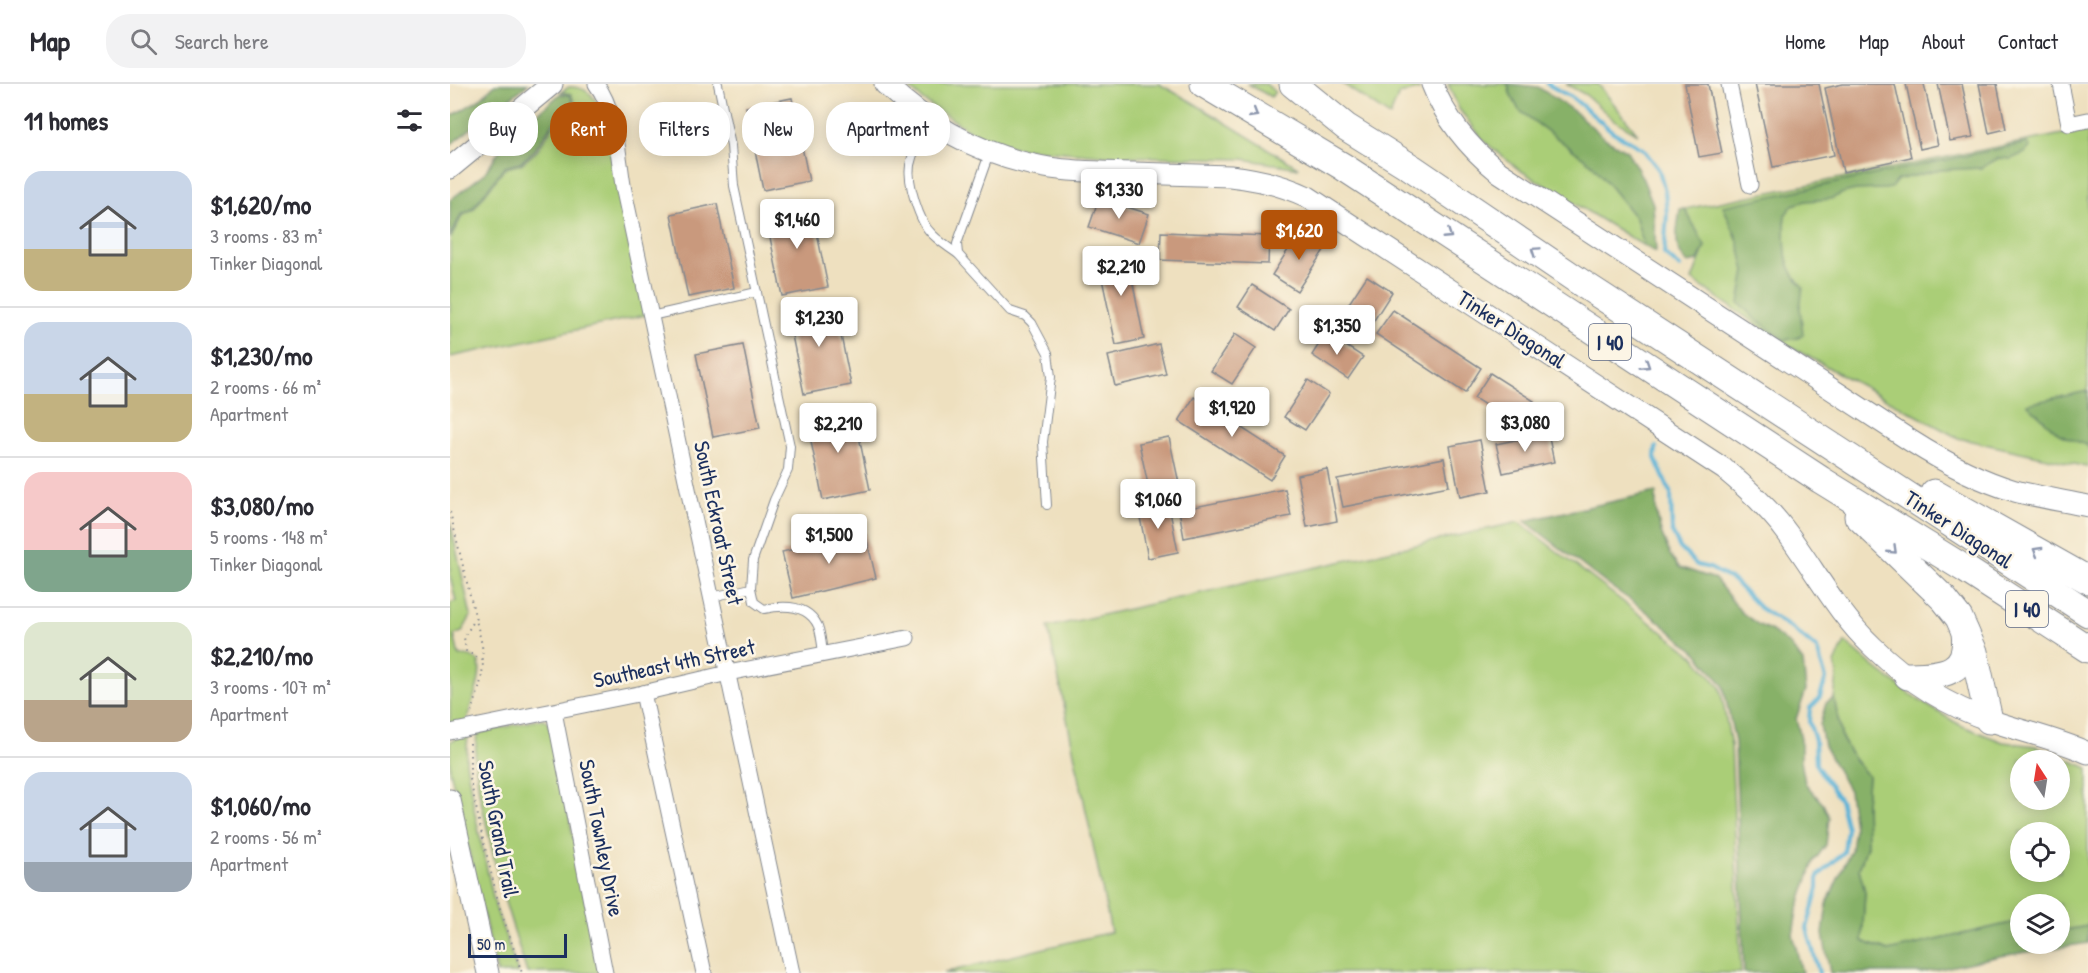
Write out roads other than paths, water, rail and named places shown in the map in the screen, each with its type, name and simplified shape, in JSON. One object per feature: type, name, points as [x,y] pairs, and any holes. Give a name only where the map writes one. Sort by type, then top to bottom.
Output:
[{"type":"highway","name":"Tinker Diagonal","points":[[1204,84],[1342,166],[1821,480],[1965,569],[2088,649]]},
{"type":"highway","name":"Tinker Diagonal","points":[[1293,84],[1346,127],[1412,168],[1583,284],[2088,613]]},
{"type":"highway","points":[[1314,84],[1412,168]]},
{"type":"highway","points":[[1704,362],[2088,580]]},
{"type":"highway","points":[[1821,480],[1944,599],[1959,618],[1974,652],[1989,720]]},
{"type":"highway","points":[[1908,676],[1941,675],[1957,666],[1966,653],[1965,631]]},
{"type":"street","points":[[450,168],[552,84]]},
{"type":"street","name":"South Eckroat Street","points":[[596,84],[607,102],[611,116],[624,191],[792,973]]},
{"type":"street","name":"Tinker Diagonal","points":[[885,84],[906,102]]},
{"type":"street","points":[[1432,84],[1441,105],[1459,133],[1499,172],[1911,441],[1941,460],[1982,479],[2017,491],[2088,506]]},
{"type":"street","points":[[1730,84],[1750,185]]},
{"type":"street","points":[[2061,84],[2069,124],[2088,120]]},
{"type":"street","name":"Tinker Diagonal","points":[[950,132],[989,152],[1030,164],[1073,170],[1251,178],[1282,186],[1308,197],[1724,468],[1775,517],[1854,627],[1874,648],[1908,676],[1946,701],[1989,720],[2061,742],[2088,753]]},
{"type":"street","name":"Southeast 4th Street","points":[[450,732],[554,712],[728,673],[908,638]]},
{"type":"street","points":[[642,693],[704,973]]},
{"type":"street","name":"South Townley Drive","points":[[554,712],[605,973]]},
{"type":"street","points":[[450,800],[488,973]]},
{"type":"lane","points":[[718,84],[731,146],[734,186],[790,446],[788,470],[774,500],[753,560],[751,588],[754,602],[764,609],[794,606],[811,617],[818,626],[824,654]]},
{"type":"lane","points":[[958,254],[957,244],[989,152]]},
{"type":"lane","points":[[913,156],[910,165],[912,186],[918,210],[930,233],[958,254],[1010,310],[1025,316],[1032,323],[1048,353],[1051,377],[1043,442],[1047,506]]},
{"type":"lane","points":[[651,316],[757,292]]},
{"type":"lane","points":[[712,597],[751,588]]},
{"type":"waterway","points":[[1547,84],[1573,98],[1613,132],[1643,149],[1659,170],[1665,191],[1667,214],[1664,254],[1680,267]]},
{"type":"waterway","points":[[1656,447],[1655,458],[1671,494],[1672,532],[1680,548],[1697,565],[1710,568],[1734,581],[1760,608],[1794,630],[1817,649],[1826,679],[1819,699],[1810,708],[1809,722],[1815,740],[1816,765],[1840,800],[1847,828],[1844,852],[1818,876],[1818,888],[1807,928],[1819,973]]}]
